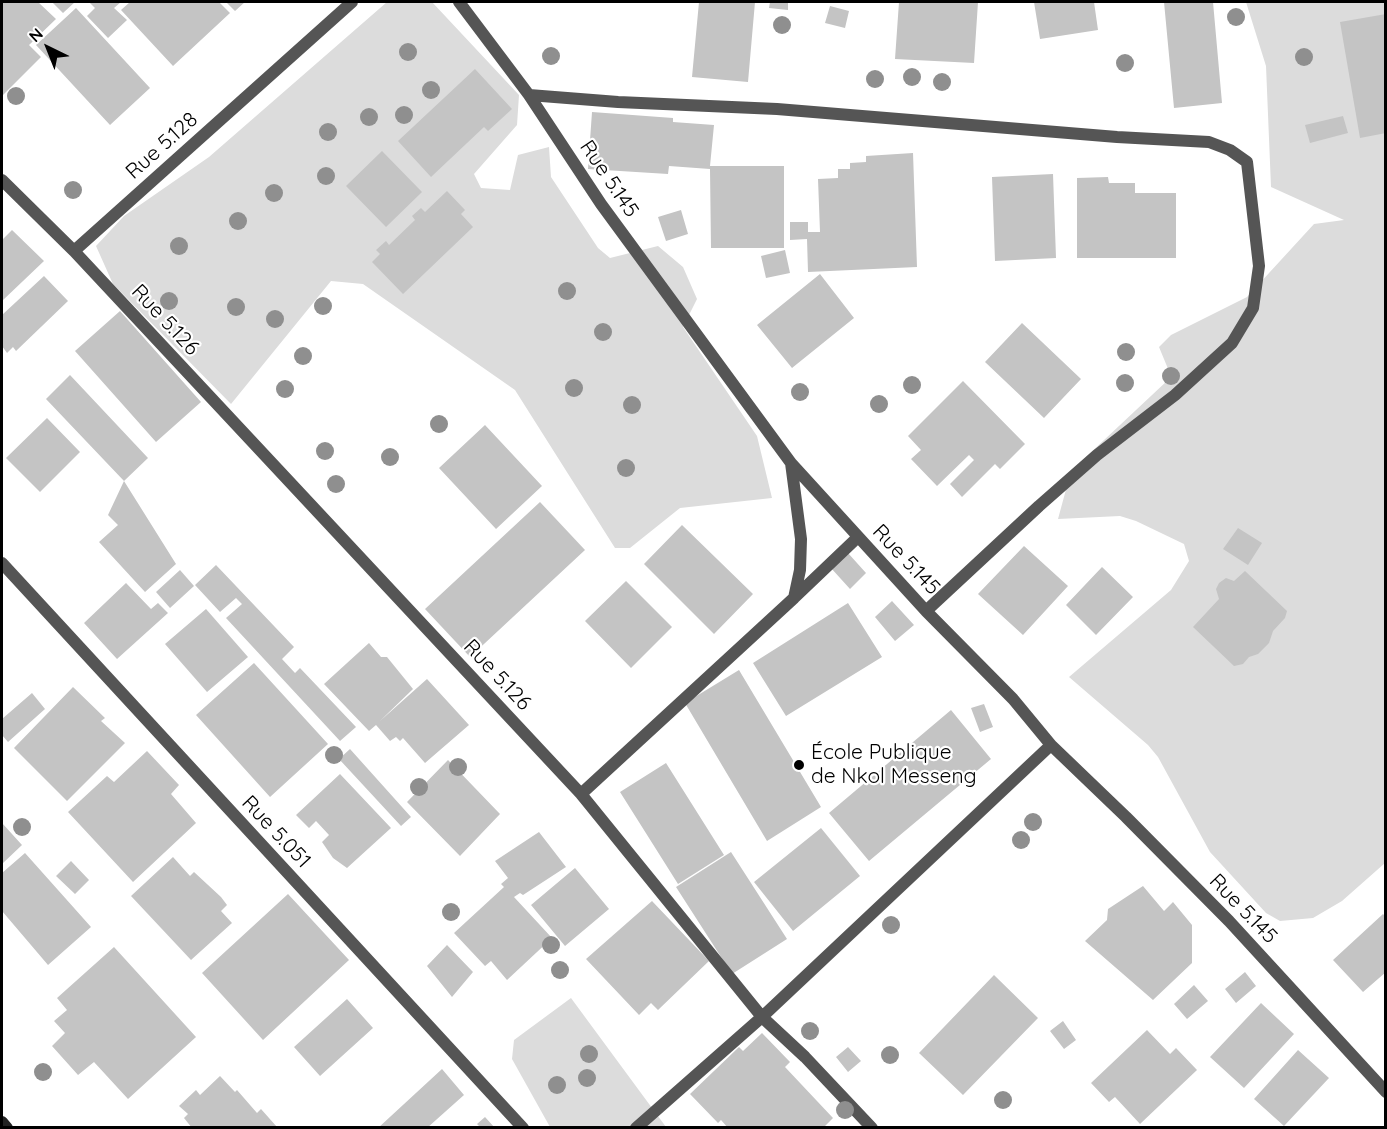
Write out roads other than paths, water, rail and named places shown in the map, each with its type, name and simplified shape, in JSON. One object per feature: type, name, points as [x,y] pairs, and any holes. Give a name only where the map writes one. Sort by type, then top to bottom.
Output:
[{"type":"street","name":"Rue 5.128","points":[[74,251],[352,2]]},
{"type":"street","name":"Rue 5.145","points":[[459,2],[529,94],[601,204],[791,464],[926,611],[1013,699],[1051,745],[1229,921],[1386,1092]]},
{"type":"street","points":[[529,94],[618,102],[777,109],[1209,142],[1230,150],[1247,162],[1259,266],[1253,308],[1232,343],[1175,395],[1089,462],[926,611]]},
{"type":"street","points":[[2,180],[74,251]]},
{"type":"street","name":"Rue 5.126","points":[[74,251],[581,794],[762,1017],[805,1057],[872,1128]]},
{"type":"street","points":[[791,464],[801,539],[800,570],[794,598]]},
{"type":"street","points":[[581,794],[858,537]]},
{"type":"street","name":"Rue 5.051","points":[[2,563],[522,1128]]},
{"type":"street","points":[[636,1128],[762,1017],[1051,745]]},
{"type":"street","points":[[2,1122],[7,1128]]},
{"type":"place","name":"École Publique de Nkol Messeng","points":[[799,765]]}]
